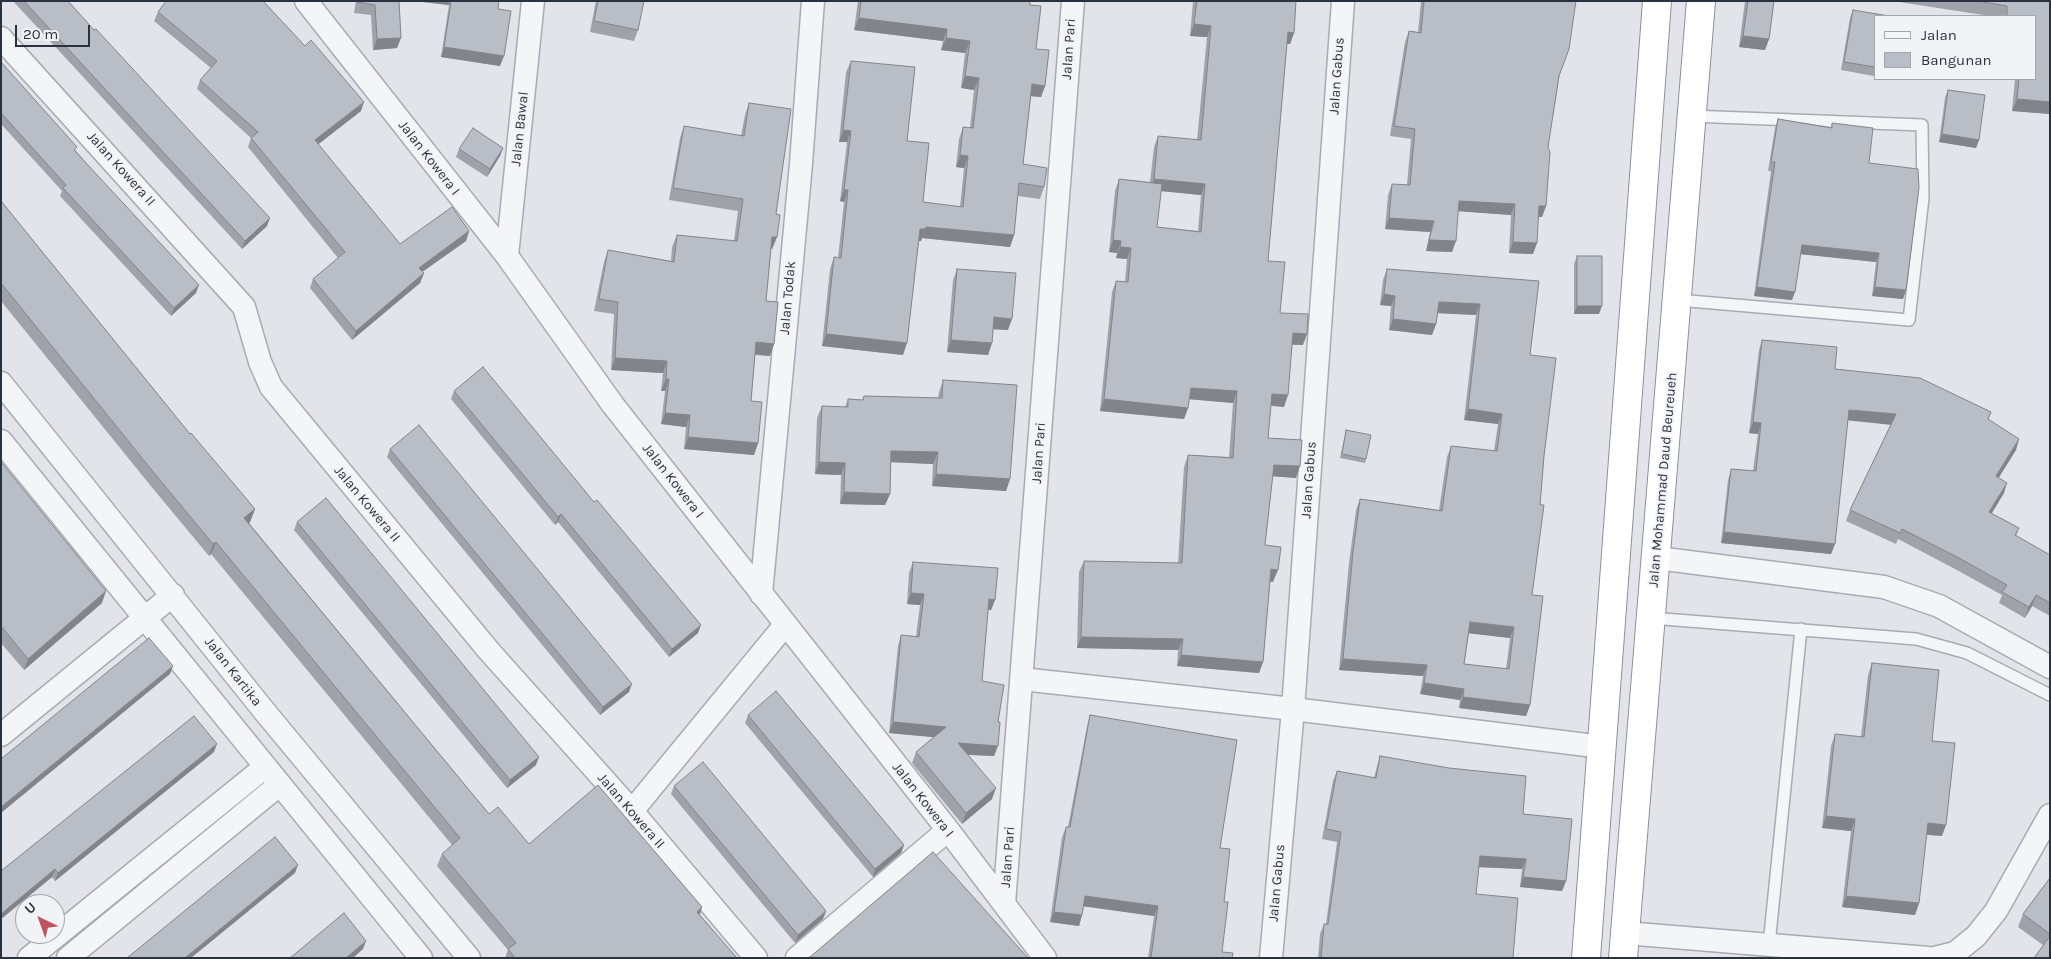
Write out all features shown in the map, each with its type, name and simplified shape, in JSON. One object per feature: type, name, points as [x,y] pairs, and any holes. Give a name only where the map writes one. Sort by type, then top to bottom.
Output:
[{"type":"highway","points":[[1586,958],[1603,747],[1638,232],[1656,1]]},
{"type":"highway","name":"Jalan Mohammad Daud Beureueh","points":[[1624,945],[1701,1]]},
{"type":"street","name":"Jalan Kowera I","points":[[306,1],[507,256],[613,405],[948,830],[1044,958]]},
{"type":"street","name":"Jalan Bawal","points":[[507,256],[533,1]]},
{"type":"street","name":"Jalan Todak","points":[[761,594],[801,164],[813,1]]},
{"type":"street","name":"Jalan Pari","points":[[1004,904],[1073,1]]},
{"type":"street","name":"Jalan Gabus","points":[[1270,958],[1293,709],[1343,1]]},
{"type":"street","name":"Jalan Kowera II","points":[[1,38],[244,307],[260,362],[270,387],[489,651],[632,811],[756,958]]},
{"type":"street","name":"Jalan Kartika","points":[[1,383],[265,712],[469,958]]},
{"type":"street","points":[[1,441],[146,617],[279,785],[421,958],[450,934]]},
{"type":"street","points":[[1657,558],[1884,587],[1939,606],[2050,667]]},
{"type":"street","points":[[1,735],[173,595]]},
{"type":"street","points":[[632,811],[785,625]]},
{"type":"street","points":[[1022,679],[1293,709],[1603,747]]},
{"type":"street","points":[[30,958],[265,767]]},
{"type":"street","points":[[68,958],[279,785]]},
{"type":"street","points":[[1935,958],[1955,953],[1976,936],[1991,917],[2050,815]]},
{"type":"street","points":[[797,958],[948,830]]},
{"type":"street","points":[[1624,945],[1769,945],[1928,958]]},
{"type":"lane","points":[[1678,300],[1909,320],[1923,198],[1922,125],[1691,116]]},
{"type":"lane","points":[[1651,618],[1916,639],[1967,653],[2050,695]]},
{"type":"lane","points":[[1769,945],[1802,629]]},
{"type":"building","points":[[24,1],[68,1],[270,218],[245,241]]},
{"type":"building","points":[[166,1],[263,1],[305,46],[311,40],[364,102],[315,140],[400,244],[452,207],[469,231],[419,268],[424,273],[356,331],[313,279],[345,252],[251,138],[258,132],[200,80],[217,61],[158,12]]},
{"type":"building","points":[[358,1],[399,1],[401,38],[377,39],[375,5]]},
{"type":"building","points":[[451,1],[499,1],[498,9],[511,11],[504,56],[444,47]]},
{"type":"building","points":[[598,1],[644,1],[638,30],[594,21]]},
{"type":"building","points":[[861,1],[1030,1],[1030,5],[1041,6],[1036,49],[1049,50],[1045,86],[1032,84],[1023,164],[1047,168],[1044,187],[1019,183],[1014,235],[926,227],[925,229],[920,229],[907,343],[826,334],[834,257],[841,258],[848,190],[844,190],[851,131],[843,130],[851,61],[915,67],[907,141],[929,143],[923,202],[963,207],[968,156],[960,155],[963,127],[973,128],[979,78],[965,76],[970,41],[946,38],[947,29],[859,18]]},
{"type":"building","points":[[1197,1],[1296,1],[1294,33],[1288,32],[1268,261],[1285,262],[1280,313],[1308,314],[1307,334],[1293,333],[1288,395],[1272,394],[1268,438],[1302,440],[1300,466],[1274,465],[1265,545],[1281,547],[1278,570],[1271,569],[1263,662],[1181,655],[1183,639],[1081,637],[1084,561],[1182,563],[1188,455],[1233,458],[1237,391],[1191,388],[1188,408],[1104,399],[1116,281],[1128,282],[1131,248],[1120,247],[1121,241],[1113,240],[1119,179],[1162,184],[1157,227],[1201,232],[1205,184],[1154,179],[1158,136],[1201,140],[1211,26],[1194,24]]},
{"type":"building","points":[[1424,1],[1576,1],[1569,49],[1559,76],[1548,147],[1550,152],[1546,206],[1539,206],[1537,243],[1513,242],[1515,204],[1459,201],[1456,241],[1429,240],[1434,221],[1389,218],[1392,184],[1410,185],[1415,129],[1394,126],[1409,31],[1421,33]]},
{"type":"building","points":[[1748,1],[1774,1],[1769,39],[1743,36]]},
{"type":"building","points":[[1977,1],[2050,1],[2050,102],[2017,99],[2019,80],[2036,80],[2036,15],[2007,15],[2007,6]]},
{"type":"building","points":[[1853,10],[1883,15],[1874,15],[1874,67],[1844,62]]},
{"type":"building","points":[[1,62],[77,147],[74,150],[199,285],[174,308],[63,188],[66,185],[1,113]]},
{"type":"building","points":[[1948,90],[1985,95],[1979,140],[1942,134]]},
{"type":"building","points":[[749,103],[791,109],[776,214],[780,215],[777,237],[772,237],[766,301],[778,302],[774,344],[756,342],[751,401],[762,402],[758,443],[688,437],[690,415],[665,413],[669,379],[666,379],[667,361],[615,358],[618,302],[599,299],[608,250],[674,262],[677,235],[737,241],[743,199],[673,188],[684,126],[744,136]]},
{"type":"building","points":[[1778,119],[1832,128],[1832,123],[1873,128],[1869,163],[1918,169],[1919,188],[1906,290],[1875,287],[1879,253],[1802,245],[1795,292],[1757,287],[1775,162],[1771,162]]},
{"type":"building","points":[[473,128],[503,148],[490,169],[459,149]]},
{"type":"building","points":[[1,201],[190,434],[255,509],[244,518],[489,814],[498,807],[529,844],[598,785],[702,907],[697,912],[737,958],[515,958],[508,949],[516,943],[442,854],[460,838],[216,542],[213,544],[154,473],[1,283]]},
{"type":"building","points":[[1577,256],[1602,256],[1602,306],[1577,306]]},
{"type":"building","points":[[957,269],[1016,273],[1012,319],[994,317],[992,343],[951,340]]},
{"type":"building","points":[[1387,269],[1539,281],[1530,355],[1556,358],[1540,505],[1544,505],[1532,595],[1543,596],[1530,705],[1463,697],[1464,689],[1424,683],[1427,665],[1343,659],[1360,499],[1442,511],[1451,446],[1497,451],[1502,414],[1468,409],[1480,304],[1439,302],[1436,324],[1393,319],[1395,296],[1384,294]],"holes":[[[1470,622],[1514,627],[1509,669],[1464,664]]]},
{"type":"building","points":[[1762,340],[1837,347],[1835,369],[1920,378],[1991,412],[1988,419],[2019,439],[1996,476],[2007,483],[1989,512],[2019,528],[2015,535],[2050,555],[2050,603],[2036,595],[2029,607],[2002,592],[2007,585],[1959,558],[1902,529],[1900,533],[1850,510],[1896,414],[1849,410],[1835,544],[1724,532],[1731,469],[1756,471],[1761,423],[1753,422]]},
{"type":"building","points":[[483,367],[594,502],[597,500],[701,625],[672,649],[561,514],[558,517],[454,391]]},
{"type":"building","points":[[943,380],[1017,385],[1010,479],[936,474],[938,452],[891,451],[890,494],[844,492],[845,463],[819,462],[822,406],[848,407],[848,399],[863,400],[864,396],[942,398]]},
{"type":"building","points":[[419,425],[632,684],[603,707],[390,449]]},
{"type":"building","points":[[1346,430],[1371,435],[1366,459],[1342,454]]},
{"type":"building","points":[[1,462],[106,591],[28,659],[1,626]]},
{"type":"building","points":[[326,498],[539,757],[510,780],[297,522]]},
{"type":"building","points":[[913,562],[998,568],[995,600],[989,599],[982,681],[1004,685],[998,722],[1000,722],[998,746],[958,743],[996,788],[966,813],[916,752],[946,727],[893,722],[901,635],[919,637],[924,594],[911,593]]},
{"type":"building","points":[[149,638],[173,666],[1,807],[1,759]]},
{"type":"building","points":[[1872,663],[1939,670],[1932,741],[1955,743],[1946,825],[1928,823],[1919,903],[1846,896],[1855,819],[1826,816],[1835,734],[1864,737]]},
{"type":"building","points":[[776,691],[904,845],[875,869],[748,715]]},
{"type":"building","points":[[1090,715],[1237,740],[1220,848],[1230,849],[1224,902],[1228,902],[1222,952],[1233,953],[1232,958],[1151,958],[1158,906],[1085,896],[1082,915],[1054,912],[1066,827],[1070,827]]},
{"type":"building","points":[[194,716],[217,744],[58,873],[55,869],[25,894],[15,894],[15,902],[1,914],[1,871]]},
{"type":"building","points":[[1380,756],[1449,768],[1526,776],[1523,814],[1572,819],[1566,881],[1523,877],[1526,859],[1480,856],[1476,894],[1518,898],[1513,958],[1321,958],[1324,924],[1328,924],[1341,832],[1326,829],[1337,771],[1376,778]]},
{"type":"building","points":[[703,762],[826,911],[798,935],[674,786]]},
{"type":"building","points":[[275,837],[298,865],[185,958],[127,958]]},
{"type":"building","points":[[933,852],[1028,958],[805,958],[810,957]]},
{"type":"building","points":[[2050,878],[2050,934],[2023,914]]},
{"type":"building","points":[[344,913],[366,941],[346,958],[290,958]]},
{"type":"building","points":[[2050,936],[2050,958],[2034,958]]}]
